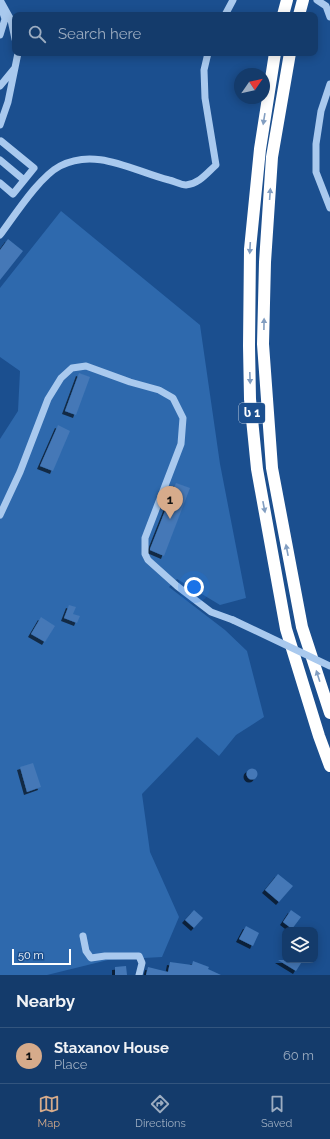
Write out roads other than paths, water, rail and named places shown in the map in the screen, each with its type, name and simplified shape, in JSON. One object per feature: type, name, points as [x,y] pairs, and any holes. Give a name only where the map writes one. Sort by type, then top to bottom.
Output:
[{"type":"highway","points":[[300,12],[303,0]]},
{"type":"highway","name":"ს 1","points":[[275,56],[260,149],[250,249],[248,346],[250,399],[257,470],[286,629],[319,736],[330,766]]},
{"type":"highway","name":"ს 1","points":[[289,56],[272,157],[265,262],[263,344],[272,468],[302,627],[330,713]]},
{"type":"street","points":[[227,12],[233,0]]},
{"type":"street","points":[[317,0],[326,6],[330,17]]},
{"type":"street","points":[[0,1],[4,19],[0,35]]},
{"type":"street","points":[[0,1],[10,20],[12,28]]},
{"type":"street","points":[[0,125],[8,102],[18,56]]},
{"type":"street","points":[[0,235],[46,176],[60,166],[79,159],[111,161],[162,179],[186,185],[199,181],[216,165],[205,98],[204,70],[207,56]]},
{"type":"street","points":[[0,86],[16,66]]},
{"type":"street","points":[[330,84],[321,111],[316,151],[316,172],[330,208]]},
{"type":"street","points":[[0,140],[34,168],[13,194],[0,183]]},
{"type":"street","points":[[0,160],[24,180]]},
{"type":"street","points":[[0,515],[20,472],[48,399],[61,378],[72,368],[86,366],[130,382],[159,390],[173,398],[183,418],[183,430],[181,444],[145,538],[145,554],[148,560],[171,581],[211,612],[233,620],[330,666]]},
{"type":"street","points":[[83,936],[86,951],[91,958],[105,956],[139,956],[142,963],[139,975]]},
{"type":"place","name":"Staxanov House","points":[[170,519]]}]
